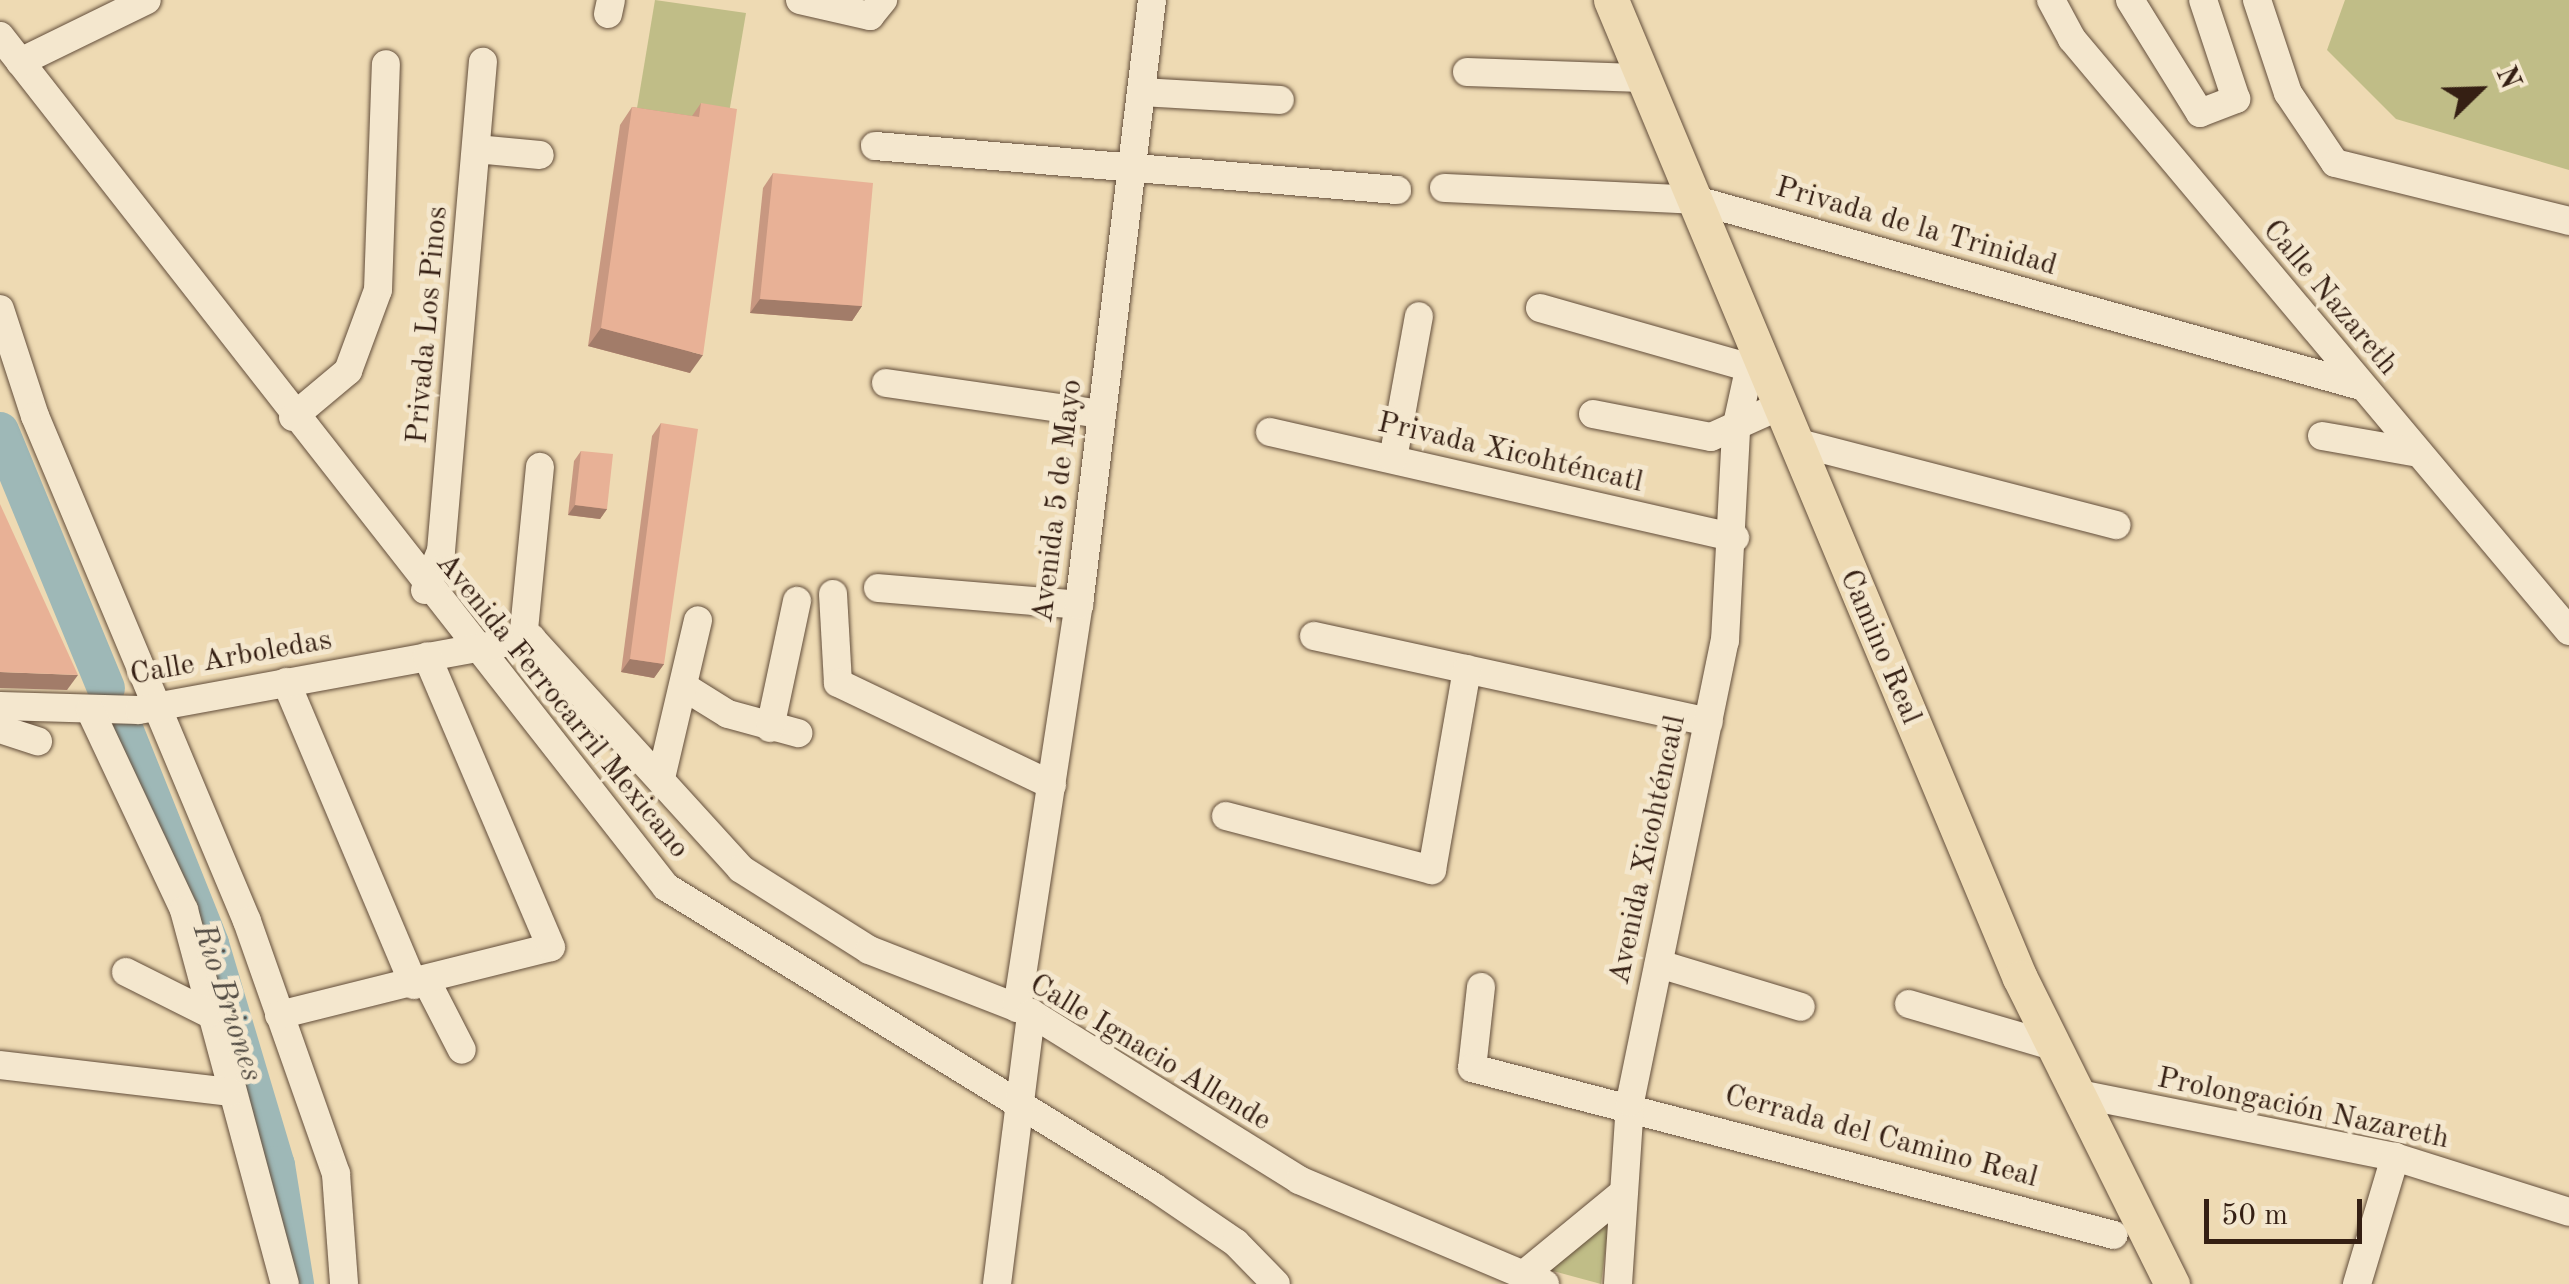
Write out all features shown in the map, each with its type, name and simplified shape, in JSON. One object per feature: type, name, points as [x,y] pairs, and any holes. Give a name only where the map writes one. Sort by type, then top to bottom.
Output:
[{"type":"main road","name":"Camino Real","points":[[1610,0],[1696,200],[1749,356],[1780,406],[2054,1046],[2172,1284]]},
{"type":"street","points":[[20,62],[147,0]]},
{"type":"street","points":[[800,0],[870,16],[883,0]]},
{"type":"street","name":"Avenida 5 de Mayo","points":[[997,1284],[1019,1100],[1024,1010],[1079,605],[1152,0]]},
{"type":"street","name":"Calle Nazareth","points":[[2050,0],[2072,39],[2569,631]]},
{"type":"street","points":[[2130,0],[2200,113],[2236,99],[2203,0]]},
{"type":"street","points":[[2256,0],[2288,93],[2335,163],[2569,221]]},
{"type":"street","name":"Avenida Ferrocarril Mexicano","points":[[0,36],[471,648],[666,887],[1019,1100],[1236,1243],[1276,1284]]},
{"type":"street","name":"Privada Los Pinos","points":[[426,590],[441,551],[483,62]]},
{"type":"street","points":[[293,418],[348,371],[378,290],[386,64]]},
{"type":"street","points":[[1467,72],[1642,78]]},
{"type":"street","points":[[1142,92],[1280,100]]},
{"type":"street","points":[[875,146],[1397,190]]},
{"type":"street","points":[[476,149],[540,155]]},
{"type":"street","name":"Privada de la Trinidad","points":[[1444,188],[1696,200],[2361,386]]},
{"type":"street","points":[[1540,308],[1749,356]]},
{"type":"street","points":[[0,310],[279,1016],[336,1174],[344,1284]]},
{"type":"street","points":[[1394,459],[1419,316]]},
{"type":"street","name":"Avenida Xicohténcatl","points":[[1618,1284],[1630,1102],[1709,722],[1735,538],[1736,430],[1749,356]]},
{"type":"street","points":[[886,383],[1102,414]]},
{"type":"street","points":[[1592,414],[1711,437],[1736,430],[1780,406]]},
{"type":"street","name":"Privada Xicohténcatl","points":[[1270,432],[1735,538]]},
{"type":"street","points":[[2322,436],[2420,453]]},
{"type":"street","points":[[1795,442],[2116,525]]},
{"type":"street","points":[[471,648],[524,640],[540,466]]},
{"type":"street","points":[[878,588],[1079,605]]},
{"type":"street","points":[[833,594],[838,683],[1052,786]]},
{"type":"street","points":[[686,688],[784,731],[797,600]]},
{"type":"street","points":[[660,778],[686,688],[698,620]]},
{"type":"street","points":[[1314,636],[1709,722]]},
{"type":"street","name":"Calle Ignacio Allende","points":[[524,640],[660,778],[741,869],[869,950],[1024,1010],[1299,1180],[1534,1280]]},
{"type":"street","name":"Calle Arboledas","points":[[0,716],[156,706],[471,648]]},
{"type":"street","points":[[279,1016],[421,984],[550,947],[427,656]]},
{"type":"street","points":[[1226,816],[1432,870],[1468,670]]},
{"type":"street","points":[[286,682],[421,984],[462,1050]]},
{"type":"street","points":[[90,710],[184,910],[208,1013],[284,1284]]},
{"type":"street","points":[[0,716],[38,740]]},
{"type":"street","points":[[1659,964],[1801,1008]]},
{"type":"street","points":[[126,972],[208,1013]]},
{"type":"street","name":"Cerrada del Camino Real","points":[[1481,986],[1472,1068],[1630,1102],[2114,1235]]},
{"type":"street","points":[[1909,1004],[2054,1046]]},
{"type":"street","points":[[0,1065],[230,1092]]},
{"type":"street","name":"Prolongación Nazareth","points":[[2079,1094],[2395,1157],[2569,1212]]},
{"type":"street","points":[[2357,1284],[2395,1157]]},
{"type":"street","points":[[1534,1280],[1623,1193]]},
{"type":"shaded area","points":[[655,0],[746,13],[727,125],[637,108]]},
{"type":"shaded area","points":[[2345,0],[2569,0],[2569,170],[2396,119],[2327,50]]},
{"type":"shaded area","points":[[1610,1214],[1601,1284],[1542,1268]]},
{"type":"building","points":[[701,103],[737,109],[703,355],[601,328],[632,107],[699,117]]},
{"type":"building","points":[[773,173],[873,183],[862,306],[760,299]]},
{"type":"building","points":[[661,423],[698,429],[664,664],[630,659]]},
{"type":"building","points":[[581,451],[613,454],[607,509],[575,505]]},
{"type":"building","points":[[0,504],[78,675],[0,672]]},
{"type":"waterway","name":"Rio Briones","points":[[0,431],[106,688]]},
{"type":"waterway","name":"Rio Briones","points":[[125,731],[210,944],[276,1165],[295,1284]]}]
